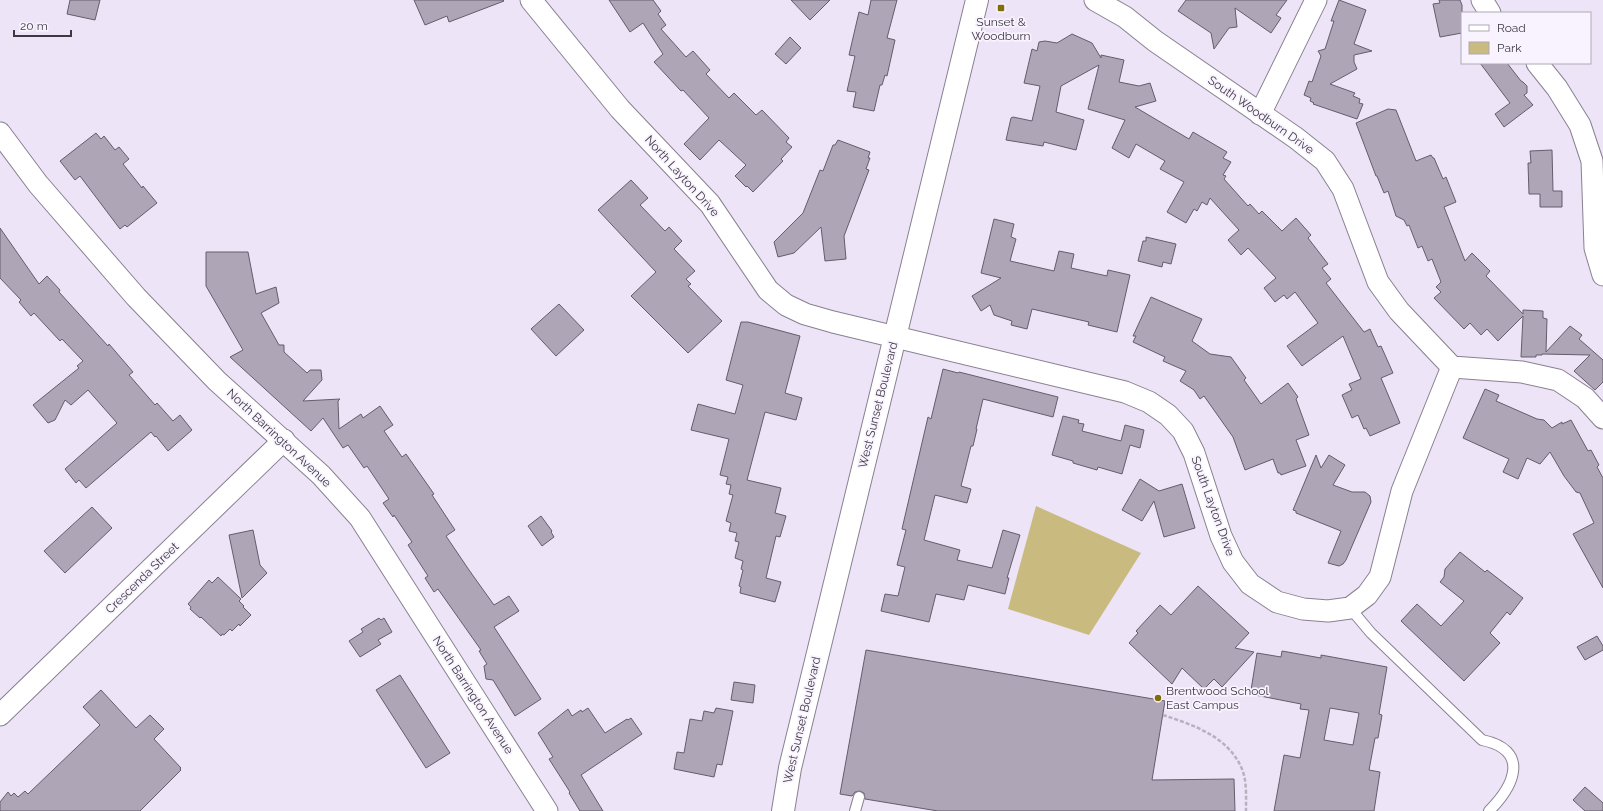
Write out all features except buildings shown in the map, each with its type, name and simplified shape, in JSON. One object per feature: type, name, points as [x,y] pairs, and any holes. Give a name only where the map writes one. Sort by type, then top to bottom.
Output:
[{"type":"main road","name":"West Sunset Boulevard","points":[[783,811],[790,768],[977,0]]},
{"type":"street","name":"North Layton Drive","points":[[531,0],[620,108],[710,204],[768,290],[786,305],[805,314],[894,336]]},
{"type":"street","name":"South Woodburn Drive","points":[[1095,0],[1125,17],[1155,41],[1296,138],[1326,161],[1343,189],[1378,282],[1399,311],[1452,367]]},
{"type":"street","points":[[1260,114],[1316,0]]},
{"type":"street","points":[[1482,0],[1489,12]]},
{"type":"street","points":[[1538,64],[1557,88],[1580,124],[1592,161],[1595,248],[1603,275]]},
{"type":"street","name":"North Barrington Avenue","points":[[0,133],[38,184],[136,297],[218,381],[321,474],[360,518],[547,811]]},
{"type":"street","name":"South Layton Drive","points":[[894,336],[1125,392],[1149,402],[1168,415],[1183,432],[1194,453],[1221,536],[1233,562],[1250,584],[1277,602],[1303,609],[1328,611],[1350,608],[1367,595],[1380,577],[1402,492],[1452,367]]},
{"type":"street","points":[[1452,367],[1522,372],[1558,380],[1585,398],[1603,418]]},
{"type":"street","name":"Crescenda Street","points":[[0,715],[284,440]]},
{"type":"lane","points":[[1350,608],[1371,633],[1482,740],[1492,742],[1508,752],[1513,762],[1514,770],[1510,782],[1498,802],[1489,811]]},
{"type":"lane","points":[[855,811],[859,798]]},
{"type":"path","points":[[1163,714],[1200,727],[1224,744],[1242,769],[1246,787],[1246,811]]},
{"type":"green space","points":[[1036,506],[1141,553],[1089,635],[1008,609]]},
{"type":"place","name":"Sunset & Woodburn","points":[[1001,8]]},
{"type":"place","name":"Brentwood School East Campus","points":[[1158,698]]}]
